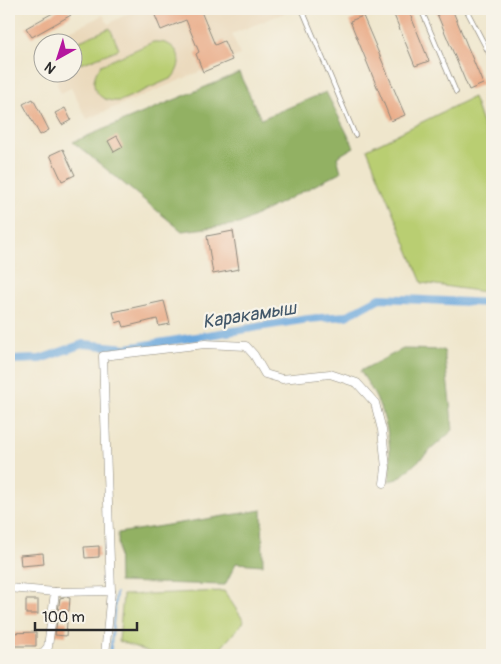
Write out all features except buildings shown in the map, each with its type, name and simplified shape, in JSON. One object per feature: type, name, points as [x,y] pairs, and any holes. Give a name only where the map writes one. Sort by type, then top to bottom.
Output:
[{"type":"street","points":[[105,655],[111,591],[103,356],[205,344],[246,346],[254,355],[265,374],[282,379],[330,374],[358,383],[375,403],[380,421],[386,468],[384,483]]},
{"type":"street","points":[[9,588],[55,592],[111,591]]},
{"type":"street","points":[[37,655],[41,655],[48,647],[55,592]]},
{"type":"lane","points":[[302,9],[355,135]]},
{"type":"lane","points":[[370,13],[379,9]]},
{"type":"lane","points":[[421,9],[456,92]]},
{"type":"lane","points":[[466,9],[492,59]]},
{"type":"lane","points":[[132,651],[143,655]]},
{"type":"shaded area","points":[[136,9],[294,9],[232,34],[240,55],[87,119],[71,88],[61,93],[56,83],[82,82],[82,32],[68,32],[103,15],[108,24]]},
{"type":"green space","points":[[110,28],[119,49],[82,64],[82,40]]},
{"type":"green space","points":[[153,42],[168,44],[177,52],[179,64],[172,78],[120,101],[105,99],[99,95],[94,85],[94,79],[101,65]]},
{"type":"green space","points":[[239,73],[261,119],[326,92],[354,147],[337,157],[341,172],[239,224],[182,231],[73,142]]},
{"type":"green space","points":[[473,97],[492,152],[492,293],[422,283],[367,149]]},
{"type":"green space","points":[[403,349],[444,350],[453,430],[398,479],[389,481],[390,450],[385,423],[376,397],[360,371]]},
{"type":"green space","points":[[262,510],[263,565],[236,563],[225,585],[119,582],[118,533]]},
{"type":"green space","points":[[224,591],[244,621],[215,655],[157,655],[119,641],[123,595]]},
{"type":"waterway","name":"Каракамыш","points":[[9,360],[40,359],[83,344],[127,348],[308,319],[346,316],[380,298],[492,303]]},
{"type":"waterway","points":[[110,655],[116,593]]}]
